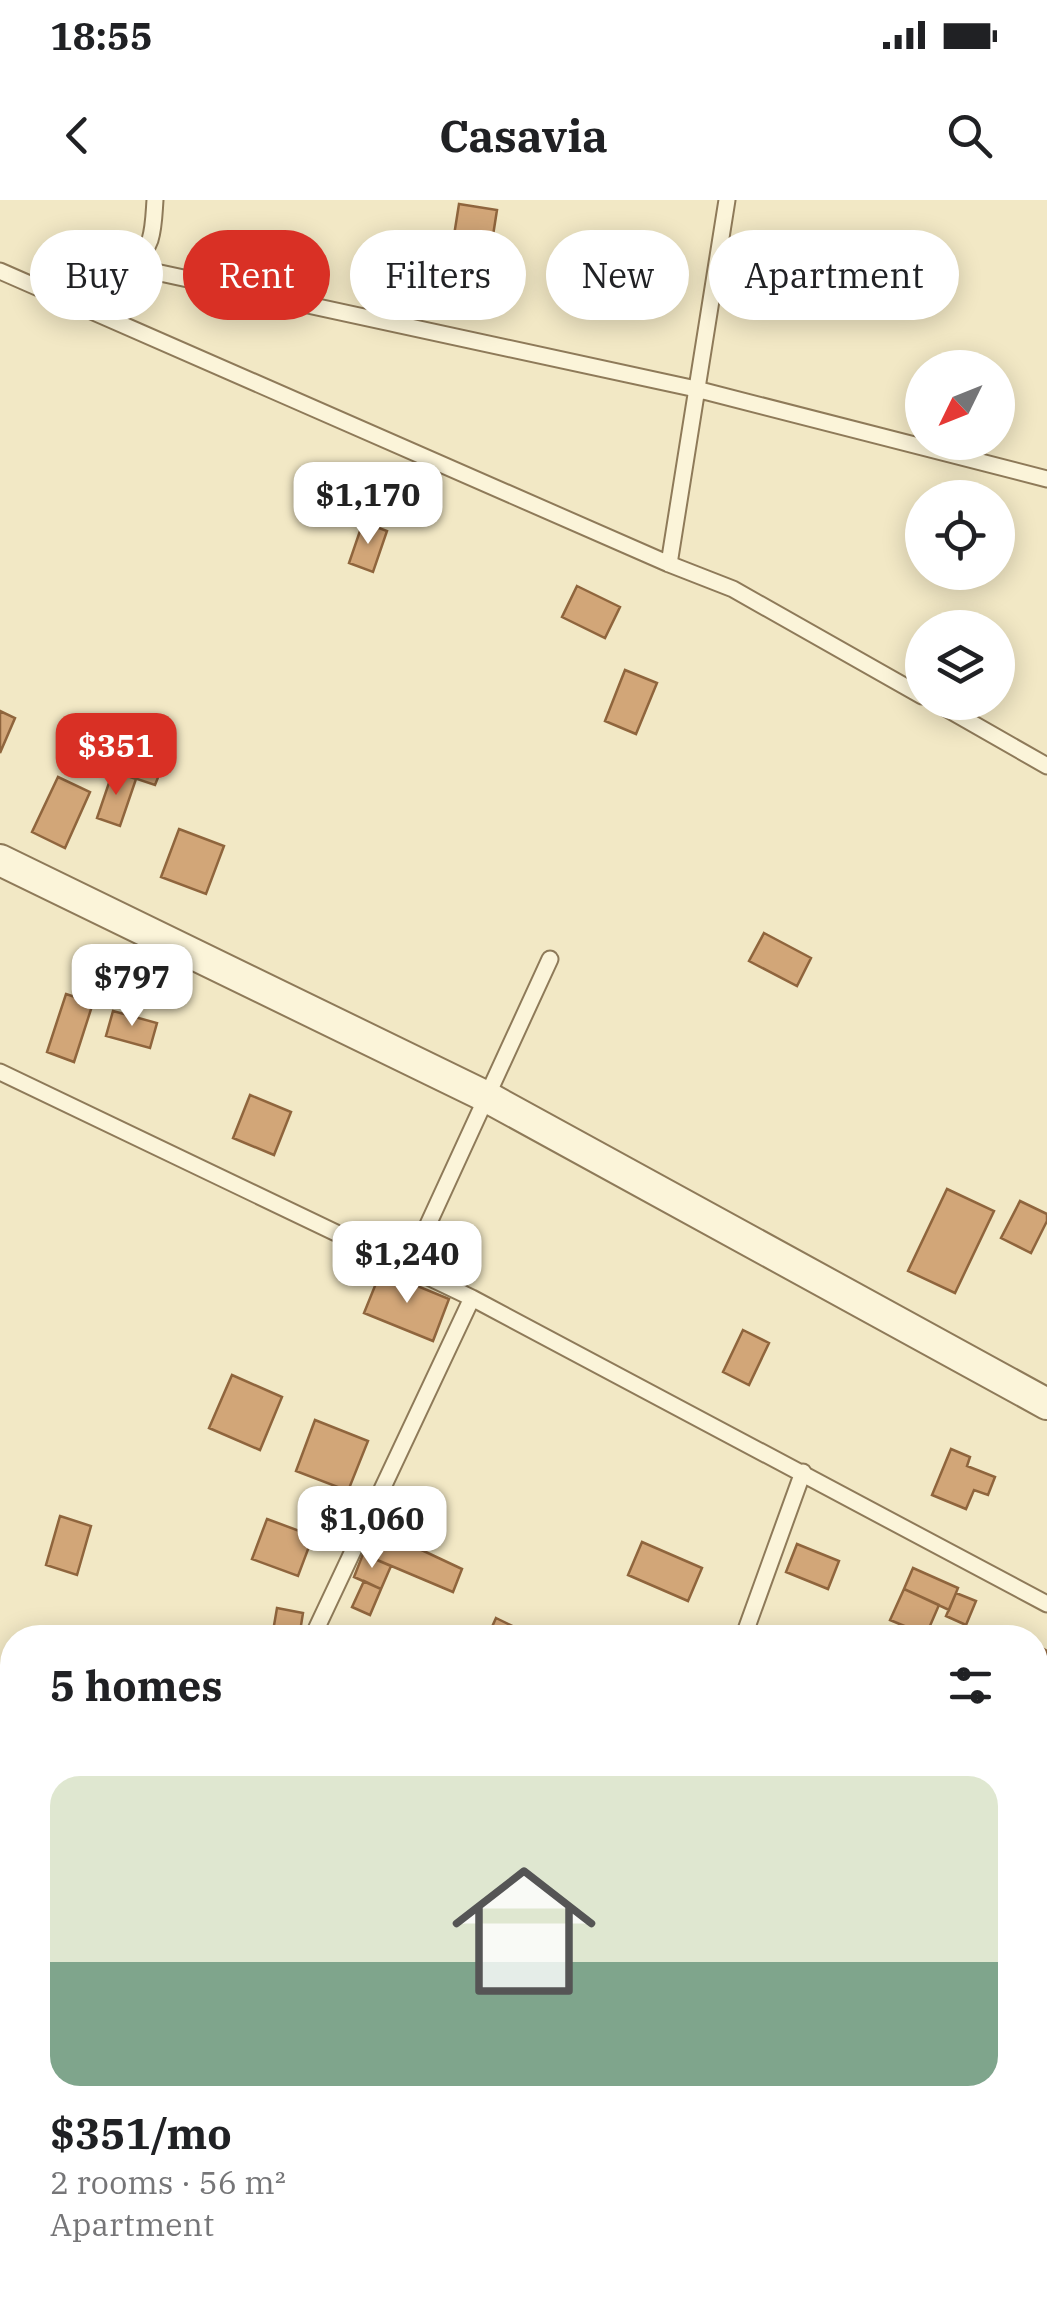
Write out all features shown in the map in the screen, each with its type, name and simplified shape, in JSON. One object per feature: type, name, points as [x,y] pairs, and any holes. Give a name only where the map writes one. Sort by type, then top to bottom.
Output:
[{"type":"street","points":[[0,860],[487,1098],[1047,1404]]},
{"type":"lane","points":[[150,230],[154,200]]},
{"type":"lane","points":[[668,564],[727,200]]},
{"type":"lane","points":[[0,271],[30,284]]},
{"type":"lane","points":[[163,274],[696,389],[1047,478]]},
{"type":"lane","points":[[112,320],[733,589],[905,686]]},
{"type":"lane","points":[[966,720],[1047,766]]},
{"type":"lane","points":[[409,1266],[550,960]]},
{"type":"lane","points":[[0,1072],[472,1298],[1047,1604]]},
{"type":"lane","points":[[318,1625],[472,1298]]},
{"type":"lane","points":[[749,1625],[803,1472]]},
{"type":"building","points":[[459,204],[497,210],[494,230],[455,230]]},
{"type":"building","points":[[363,522],[387,531],[373,572],[349,563]]},
{"type":"building","points":[[577,586],[620,607],[605,638],[562,617]]},
{"type":"building","points":[[625,670],[657,683],[636,734],[605,721]]},
{"type":"building","points":[[0,711],[15,718],[0,753]]},
{"type":"building","points":[[120,750],[163,765],[155,785],[113,771]]},
{"type":"building","points":[[113,771],[136,779],[120,826],[97,818]]},
{"type":"building","points":[[58,777],[90,792],[65,848],[32,832]]},
{"type":"building","points":[[179,829],[224,846],[206,894],[161,877]]},
{"type":"building","points":[[764,933],[811,958],[797,986],[749,961]]},
{"type":"building","points":[[66,994],[93,1003],[74,1062],[47,1052]]},
{"type":"building","points":[[113,1011],[157,1023],[150,1048],[106,1036]]},
{"type":"building","points":[[250,1095],[291,1112],[274,1155],[233,1138]]},
{"type":"building","points":[[947,1189],[994,1211],[955,1293],[908,1271]]},
{"type":"building","points":[[1020,1201],[1047,1214],[1031,1253],[1001,1238]]},
{"type":"building","points":[[381,1271],[449,1299],[433,1341],[364,1313]]},
{"type":"building","points":[[743,1330],[769,1343],[749,1385],[723,1372]]},
{"type":"building","points":[[232,1375],[282,1397],[260,1450],[209,1428]]},
{"type":"building","points":[[315,1420],[368,1441],[348,1491],[296,1471]]},
{"type":"building","points":[[951,1449],[970,1457],[967,1466],[995,1477],[988,1495],[974,1490],[966,1509],[932,1495]]},
{"type":"building","points":[[60,1516],[91,1526],[77,1575],[46,1565]]},
{"type":"building","points":[[379,1518],[417,1534],[413,1546],[462,1569],[453,1592],[363,1554]]},
{"type":"building","points":[[267,1519],[313,1536],[298,1576],[252,1559]]},
{"type":"building","points":[[642,1542],[702,1568],[688,1601],[628,1575]]},
{"type":"building","points":[[797,1544],[839,1561],[828,1589],[786,1572]]},
{"type":"building","points":[[363,1554],[391,1566],[381,1589],[354,1577]]},
{"type":"building","points":[[913,1568],[958,1588],[949,1610],[904,1589]]},
{"type":"building","points":[[364,1581],[381,1589],[370,1615],[352,1607]]},
{"type":"building","points":[[904,1589],[939,1605],[930,1625],[902,1625],[890,1620]]},
{"type":"building","points":[[956,1593],[976,1601],[966,1625],[946,1616]]},
{"type":"building","points":[[277,1608],[303,1613],[301,1625],[274,1625]]}]
